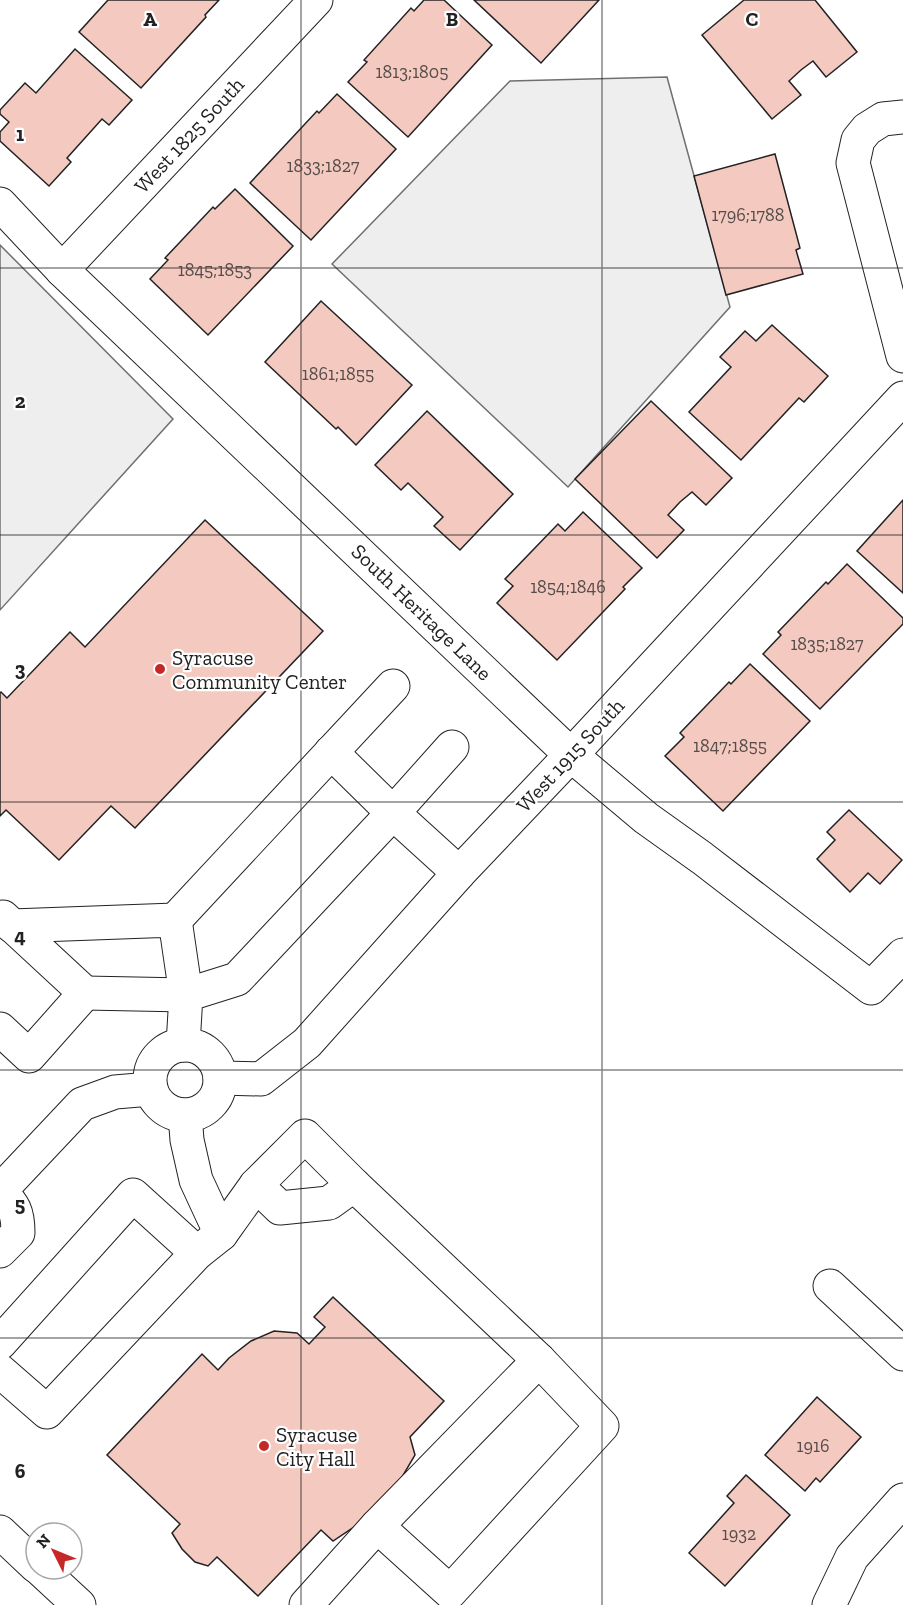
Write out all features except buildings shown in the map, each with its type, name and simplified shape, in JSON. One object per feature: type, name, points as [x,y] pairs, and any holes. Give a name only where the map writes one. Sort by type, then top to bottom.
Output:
[{"type":"street","name":"West 1825 South","points":[[63,270],[316,0]]},
{"type":"street","points":[[903,117],[883,118],[867,129],[858,140],[853,163],[903,356]]},
{"type":"street","name":"South Heritage Lane","points":[[0,204],[63,270],[571,755],[646,818],[702,858],[871,988],[903,955]]},
{"type":"street","name":"West 1915 South","points":[[220,1078],[261,1079],[307,1043],[459,873],[903,398]]},
{"type":"street","points":[[6,920],[175,920],[393,686]]},
{"type":"street","points":[[6,920],[85,993],[186,995],[237,979],[452,747]]},
{"type":"street","points":[[331,752],[459,873]]},
{"type":"street","points":[[175,920],[186,995],[183,1045]]},
{"type":"street","points":[[0,1029],[29,1056],[85,993]]},
{"type":"street","points":[[183,1045],[202,1049],[211,1057],[217,1066],[220,1078],[214,1100],[206,1108],[185,1115],[163,1108],[151,1089],[150,1077],[159,1057],[168,1049],[183,1045]]},
{"type":"street","points":[[0,1251],[18,1233],[18,1221],[16,1209],[0,1190],[82,1104],[115,1092],[151,1089]]},
{"type":"street","points":[[185,1115],[187,1140],[209,1243]]},
{"type":"street","points":[[0,1371],[47,1413],[209,1243],[256,1185],[305,1136],[539,1360],[602,1426],[450,1592],[377,1526]]},
{"type":"street","points":[[256,1185],[280,1208],[328,1203],[354,1185]]},
{"type":"street","points":[[0,1343],[133,1195],[209,1243]]},
{"type":"street","points":[[830,1286],[903,1354]]},
{"type":"street","points":[[306,1605],[377,1526],[539,1360]]},
{"type":"street","points":[[829,1605],[852,1557],[903,1500]]},
{"type":"street","points":[[0,1533],[24,1555]]},
{"type":"street","points":[[53,1581],[79,1605]]},
{"type":"shaded area","points":[[667,77],[730,307],[568,487],[332,264],[510,81]]},
{"type":"shaded area","points":[[0,245],[173,419],[0,610]]},
{"type":"place","name":"Syracuse Community Center","points":[[160,669]]},
{"type":"place","name":"Syracuse City Hall","points":[[264,1446]]}]
